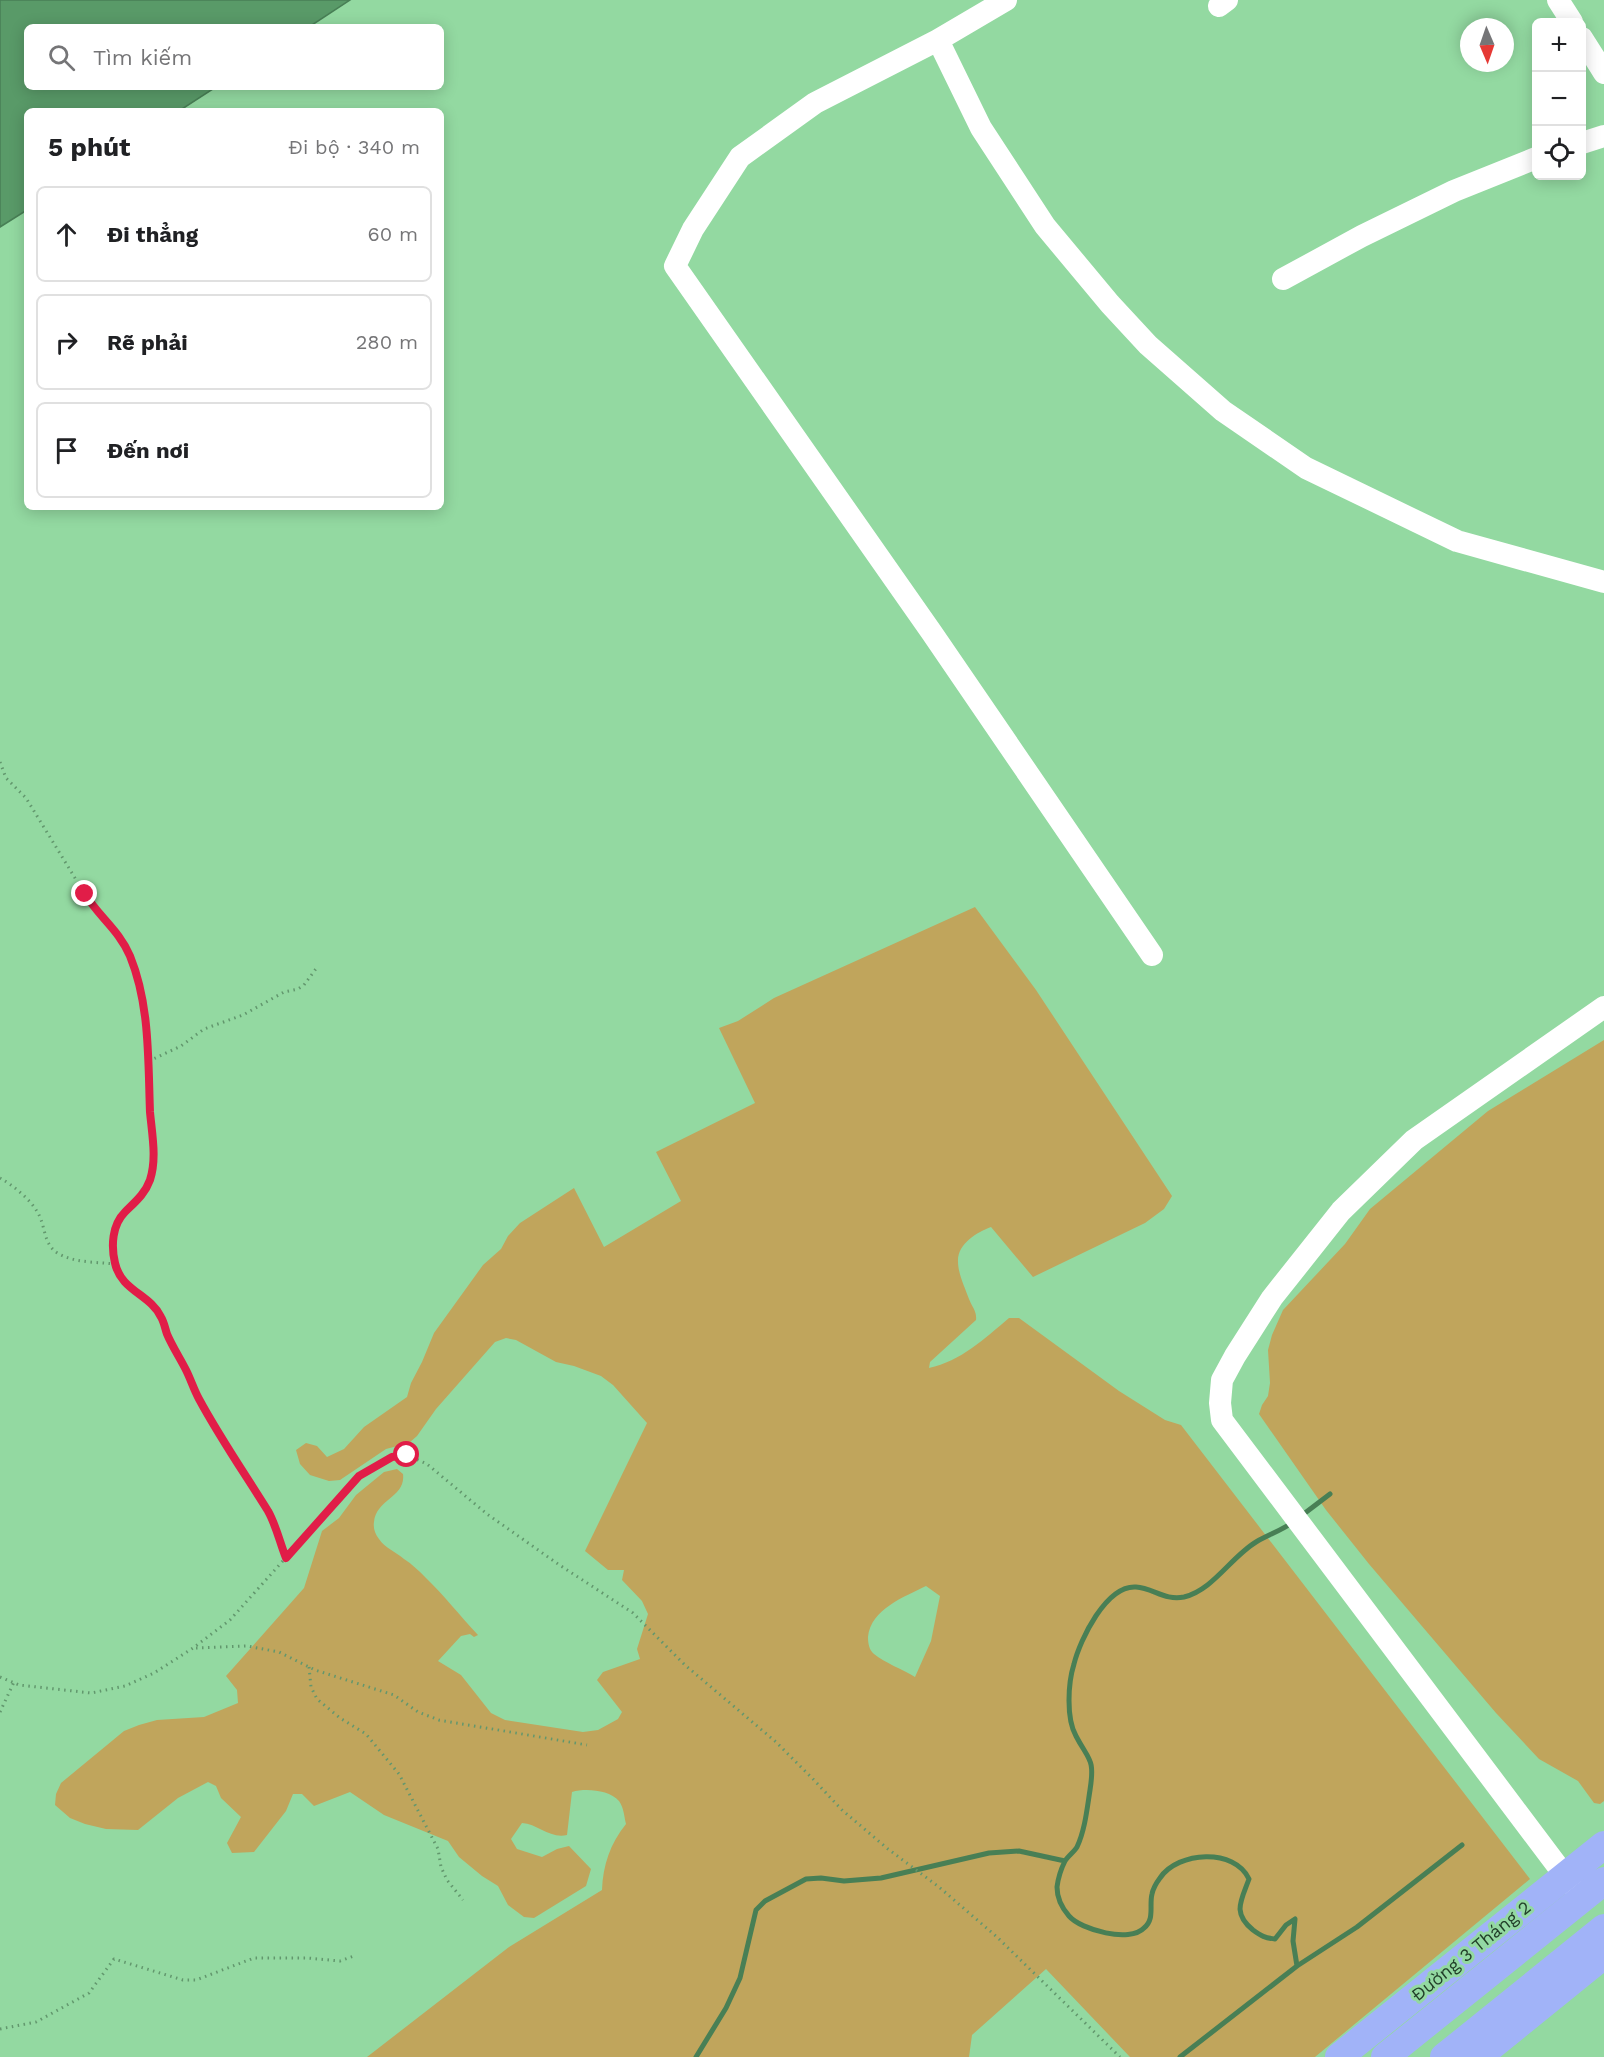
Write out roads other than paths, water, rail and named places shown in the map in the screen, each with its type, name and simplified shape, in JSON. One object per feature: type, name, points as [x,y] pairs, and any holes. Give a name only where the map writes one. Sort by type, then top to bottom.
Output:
[{"type":"main road","name":"Đường 3 Tháng 2","points":[[1339,2057],[1604,1845]]},
{"type":"main road","name":"Đường 3 Tháng 2","points":[[1385,2057],[1593,1889]]},
{"type":"main road","points":[[1464,2054],[1604,1928]]},
{"type":"main road","points":[[1464,2054],[1604,1954]]},
{"type":"main road","points":[[1419,1993],[1437,2014],[1464,2054]]},
{"type":"street","points":[[1004,0],[938,40],[815,104],[740,157],[693,229],[675,266],[932,633],[1152,955]]},
{"type":"street","points":[[1558,0],[1569,18]]},
{"type":"street","points":[[938,40],[981,128],[1045,226],[1110,304],[1148,345],[1223,411],[1306,468],[1457,541],[1604,582]]},
{"type":"street","points":[[1586,46],[1604,73]]},
{"type":"street","points":[[1586,141],[1604,136]]},
{"type":"street","points":[[1283,279],[1362,236],[1454,191],[1532,160]]},
{"type":"street","points":[[1593,1889],[1564,1877],[1222,1420],[1220,1403],[1222,1380],[1272,1298],[1341,1211],[1414,1140],[1604,1007]]},
{"type":"waterway","points":[[1301,1516],[1330,1494]]},
{"type":"waterway","points":[[1292,1523],[1247,1548],[1204,1588],[1194,1593],[1177,1598],[1142,1588],[1125,1589],[1114,1595],[1096,1616],[1077,1654],[1070,1681],[1069,1700],[1073,1729],[1090,1760],[1092,1772],[1090,1790],[1080,1840],[1076,1849],[1065,1861],[1057,1887],[1062,1906],[1075,1921],[1106,1933],[1128,1934],[1144,1928],[1149,1921],[1153,1890],[1168,1869],[1192,1858],[1219,1858],[1232,1862],[1242,1869],[1249,1879],[1240,1906],[1240,1912],[1246,1924],[1263,1936],[1275,1939],[1286,1925],[1295,1919],[1293,1941],[1297,1966]]},
{"type":"waterway","points":[[1180,2057],[1297,1966],[1357,1927],[1462,1845]]},
{"type":"waterway","points":[[696,2057],[726,2008],[740,1978],[756,1910],[765,1901],[806,1879],[844,1881],[881,1878],[989,1853],[1019,1851],[1065,1861]]}]
